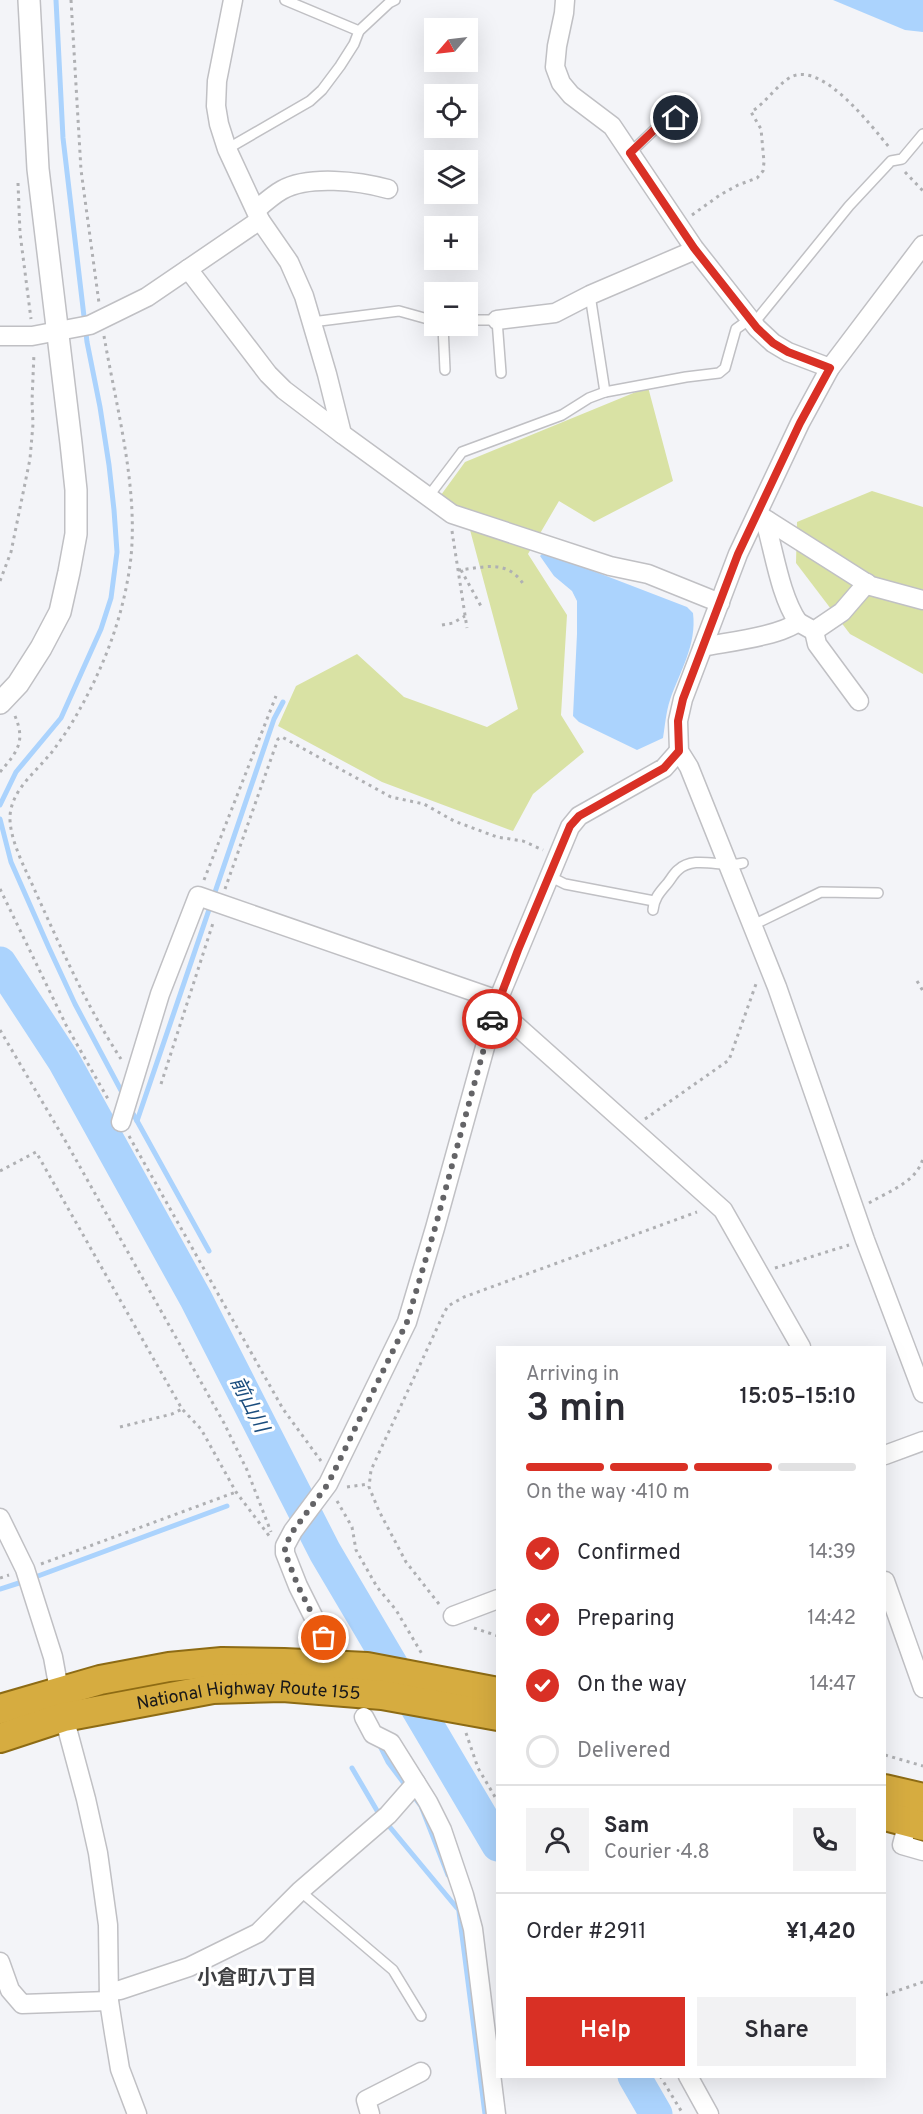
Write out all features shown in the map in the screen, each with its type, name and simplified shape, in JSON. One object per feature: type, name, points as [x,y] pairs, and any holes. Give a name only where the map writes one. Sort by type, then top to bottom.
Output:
[{"type":"highway","name":"National Highway Route 155","points":[[0,1738],[100,1680],[169,1667],[222,1662],[367,1667],[496,1715]]},
{"type":"highway","name":"National Highway Route 155","points":[[0,1709],[213,1689],[283,1687],[382,1695],[496,1692]]},
{"type":"highway","points":[[886,1788],[923,1798]]},
{"type":"street","points":[[8,710],[18,684],[60,612],[76,534],[76,490],[38,169],[29,0]]},
{"type":"street","points":[[232,0],[217,81],[216,106],[219,124],[227,149],[256,210],[289,262],[304,297],[342,434]]},
{"type":"street","points":[[565,0],[556,46],[555,67],[561,83],[571,95],[612,126],[695,250],[752,321],[773,343],[788,352],[830,368]]},
{"type":"street","points":[[7,336],[57,333],[90,326],[147,297],[188,270],[283,189],[318,180],[375,185],[384,182]]},
{"type":"street","points":[[923,245],[830,368],[800,423],[763,518],[738,554],[683,699],[678,721],[679,751],[736,864],[753,925],[865,1240],[923,1393]]},
{"type":"street","points":[[497,320],[555,313],[590,295],[695,250]]},
{"type":"street","points":[[188,270],[268,374],[284,390],[452,514],[610,566],[648,573],[720,603]]},
{"type":"street","points":[[763,518],[867,583],[923,600]]},
{"type":"street","points":[[763,518],[791,612],[806,626],[859,700]]},
{"type":"street","points":[[703,647],[793,626],[806,626],[842,612],[867,583]]},
{"type":"street","points":[[324,1638],[298,1586],[285,1553],[285,1546],[293,1531],[328,1484],[407,1322],[496,1005],[570,826],[579,816],[664,768],[679,751]]},
{"type":"street","points":[[121,1122],[160,994],[198,896],[220,903],[496,1005],[728,1217],[800,1346]]},
{"type":"street","points":[[886,1455],[923,1441]]},
{"type":"street","points":[[0,1518],[25,1569],[52,1657],[98,1853],[108,1925],[109,1996],[120,2069],[137,2114]]},
{"type":"street","points":[[886,1584],[923,1688]]},
{"type":"street","points":[[453,1616],[496,1600]]},
{"type":"street","points":[[364,1718],[373,1734],[391,1743],[416,1783],[442,1830],[464,1895],[470,1917],[496,2114]]},
{"type":"street","points":[[0,1962],[10,1990],[22,2004],[109,1996],[120,1990],[189,1967],[258,1933],[300,1891],[388,1815],[416,1783]]},
{"type":"street","points":[[901,1830],[923,1851]]},
{"type":"street","points":[[370,2114],[366,2100],[421,2072]]},
{"type":"street","points":[[689,2078],[709,2114]]},
{"type":"lane","points":[[285,0],[358,31]]},
{"type":"lane","points":[[227,149],[310,101],[322,90],[340,66],[354,44],[358,31],[395,0]]},
{"type":"lane","points":[[630,153],[654,130],[676,118]]},
{"type":"lane","points":[[428,497],[462,452],[562,415],[589,398],[605,392],[719,373],[725,368],[736,329],[752,321],[849,206],[891,161],[902,159],[923,134]]},
{"type":"lane","points":[[590,295],[605,392]]},
{"type":"lane","points":[[312,322],[399,311],[424,318]]},
{"type":"lane","points":[[478,320],[497,320],[501,373]]},
{"type":"lane","points":[[443,336],[445,370]]},
{"type":"lane","points":[[549,876],[565,884],[654,906],[678,869],[693,864],[736,864]]},
{"type":"lane","points":[[753,925],[821,892],[878,893]]},
{"type":"lane","points":[[300,1891],[393,1970],[421,2016]]},
{"type":"path","points":[[679,225],[720,195],[757,178],[763,171],[761,129],[752,112],[787,80],[796,75],[807,76],[834,87],[896,154],[897,164],[923,191]]},
{"type":"path","points":[[0,581],[14,540],[30,459],[33,424],[34,348],[20,233],[18,175]]},
{"type":"path","points":[[452,514],[452,529],[460,570],[466,628]]},
{"type":"path","points":[[460,570],[485,565],[499,567],[511,571],[524,585]]},
{"type":"path","points":[[460,570],[482,608]]},
{"type":"path","points":[[442,625],[453,623],[465,616]]},
{"type":"path","points":[[198,896],[276,696]]},
{"type":"path","points":[[0,772],[15,754],[20,741],[21,728],[8,710]]},
{"type":"path","points":[[161,1084],[220,903],[278,739],[282,737],[391,797],[424,804],[454,821],[497,837],[523,842],[557,857]]},
{"type":"path","points":[[0,890],[66,1025],[283,1409],[324,1464],[328,1484],[352,1527],[356,1550],[377,1587],[396,1610],[467,1738],[478,1768],[496,1799]]},
{"type":"path","points":[[631,1128],[729,1060],[762,968],[768,962]]},
{"type":"path","points":[[917,981],[923,991]]},
{"type":"path","points":[[0,1030],[66,1142],[224,1423],[247,1470],[272,1532],[285,1553]]},
{"type":"path","points":[[0,1171],[36,1152],[182,1409],[201,1429],[236,1491],[262,1529],[285,1553]]},
{"type":"path","points":[[855,1208],[909,1180],[918,1172],[923,1158]]},
{"type":"path","points":[[496,1635],[469,1627],[441,1606],[406,1562],[372,1497],[369,1484],[371,1470],[448,1306],[464,1297],[703,1210],[714,1202]]},
{"type":"path","points":[[760,1273],[865,1240]]},
{"type":"path","points":[[120,1427],[172,1414],[182,1409]]},
{"type":"path","points":[[328,1484],[369,1484]]},
{"type":"path","points":[[0,1578],[236,1491]]},
{"type":"path","points":[[886,1755],[923,1766]]},
{"type":"path","points":[[886,1995],[923,1982]]},
{"type":"path","points":[[661,2078],[683,2114]]},
{"type":"green space","points":[[648,387],[673,481],[594,522],[559,501],[528,554],[567,615],[561,715],[584,752],[533,794],[513,831],[382,782],[278,726],[296,686],[357,654],[404,697],[487,727],[518,709],[466,515],[441,495],[465,462]]},
{"type":"green space","points":[[872,491],[923,507],[923,674],[850,634],[796,563],[797,522]]},
{"type":"water","points":[[833,0],[923,0],[923,32],[905,30]]},
{"type":"water","points":[[544,552],[687,607],[693,613],[694,625],[690,647],[669,705],[663,738],[637,750],[579,722],[573,716],[577,601],[572,591],[554,576],[540,556]]},
{"type":"waterway","points":[[0,805],[16,772],[61,718],[101,629],[111,598],[117,552],[109,465],[87,342],[63,138],[56,0]]},
{"type":"waterway","points":[[137,1121],[274,719],[283,702]]},
{"type":"waterway","points":[[0,819],[11,862],[49,948],[75,1004],[124,1096]]},
{"type":"waterway","name":"前山川","points":[[0,963],[64,1061],[196,1299],[325,1552],[496,1842]]},
{"type":"waterway","points":[[131,1110],[209,1251]]},
{"type":"waterway","points":[[38,1576],[227,1506]]},
{"type":"waterway","points":[[0,1589],[19,1583]]},
{"type":"waterway","points":[[381,1748],[388,1762],[421,1806],[448,1875]]},
{"type":"waterway","points":[[352,1768],[379,1814],[457,1908]]},
{"type":"waterway","points":[[458,1904],[485,2114]]},
{"type":"waterway","name":"前山川","points":[[635,2078],[656,2114]]},
{"type":"way so far","points":[[324,1638],[298,1586],[285,1553],[285,1546],[293,1531],[328,1484],[407,1322],[492,1019]]},
{"type":"district","name":"小倉町八丁目","points":[[257,1977]]},
{"type":"route","points":[[492,1019],[570,826],[579,816],[636,786],[664,768],[679,751],[678,721],[683,699],[738,554],[800,423],[830,368],[788,352],[773,343],[757,328],[694,248],[630,153],[654,130],[676,118]]}]
